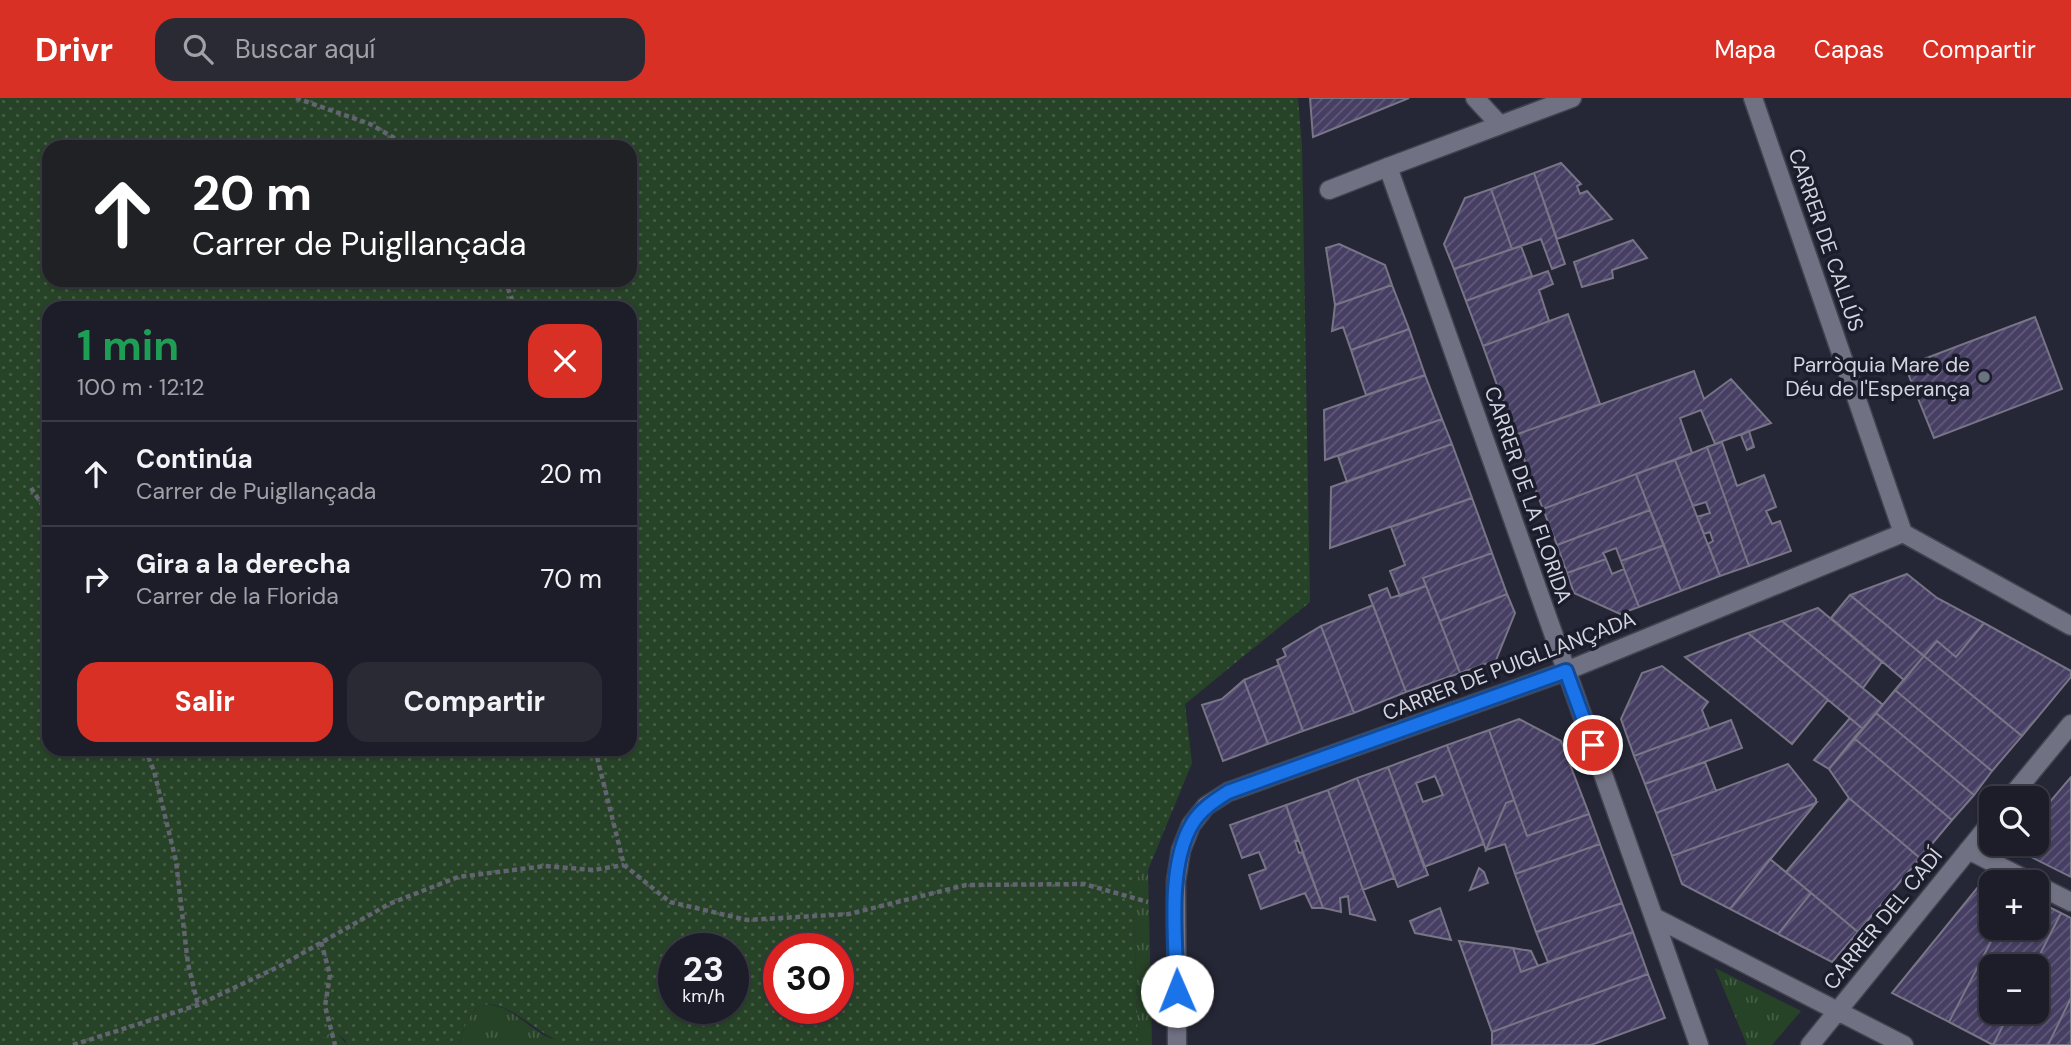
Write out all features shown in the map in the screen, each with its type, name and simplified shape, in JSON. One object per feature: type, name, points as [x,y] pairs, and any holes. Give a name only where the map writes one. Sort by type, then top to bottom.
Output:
[{"type":"street","points":[[1475,98],[1499,124]]},
{"type":"street","points":[[1329,190],[1572,98]]},
{"type":"street","name":"CARRER DE CALLÚS","points":[[1753,98],[1903,533]]},
{"type":"street","name":"CARRER DE LA FLORIDA","points":[[1388,167],[1699,1045]]},
{"type":"street","points":[[1903,533],[2071,626]]},
{"type":"street","name":"CARRER DE PUIGLLANÇADA","points":[[1177,1045],[1176,881],[1181,850],[1191,825],[1206,806],[1228,792],[1566,671],[1903,533]]},
{"type":"street","points":[[2020,786],[2071,724]]},
{"type":"street","name":"CARRER DEL CADÍ","points":[[1810,1045],[1979,837]]},
{"type":"street","points":[[1968,850],[2007,870]]},
{"type":"street","points":[[2049,891],[2071,902]]},
{"type":"street","points":[[1654,917],[1904,1045]]},
{"type":"path","points":[[296,98],[370,124],[398,140]]},
{"type":"path","points":[[31,488],[42,504]]},
{"type":"path","points":[[148,756],[176,861],[188,964],[198,1004]]},
{"type":"path","points":[[597,756],[624,865],[670,902],[747,920],[849,914],[966,885],[1084,884],[1176,910]]},
{"type":"path","points":[[73,1045],[198,1004],[280,966],[389,904],[458,877],[545,866],[593,870],[624,865]]},
{"type":"path","points":[[321,943],[330,975],[325,1006],[335,1045]]},
{"type":"green space","points":[[0,98],[1298,98],[1302,146],[1310,602],[1185,704],[1192,763],[1148,870],[1133,880],[1138,1045],[635,1045],[568,1042],[549,1037],[514,1013],[490,1004],[480,1006],[471,1015],[460,1045],[347,1045],[338,1034],[328,1034],[313,1045],[0,1045]]},
{"type":"green space","points":[[1148,870],[1152,1045],[1138,1045],[1133,880]]},
{"type":"green space","points":[[1715,968],[1801,1011],[1772,1045],[1747,1045]]},
{"type":"green space","points":[[484,1004],[503,1008],[552,1039],[635,1045],[460,1045],[467,1021],[474,1011]]},
{"type":"green space","points":[[328,1034],[338,1034],[347,1045],[313,1045]]},
{"type":"building","points":[[1310,98],[1409,98],[1313,137]]},
{"type":"building","points":[[1561,163],[1581,184],[1577,186],[1580,194],[1587,191],[1612,219],[1557,239],[1534,173]]},
{"type":"building","points":[[1534,173],[1565,264],[1552,269],[1541,239],[1512,249],[1491,189]]},
{"type":"building","points":[[1491,189],[1512,249],[1454,269],[1444,244],[1465,198]]},
{"type":"building","points":[[1633,240],[1647,258],[1612,270],[1613,278],[1582,287],[1574,262]]},
{"type":"building","points":[[1339,244],[1385,265],[1392,285],[1335,305],[1326,248]]},
{"type":"building","points":[[1521,246],[1532,276],[1466,301],[1454,269]]},
{"type":"building","points":[[1548,271],[1553,284],[1539,290],[1549,321],[1483,346],[1466,301]]},
{"type":"building","points":[[1392,285],[1409,329],[1351,350],[1343,327],[1332,331],[1335,305]]},
{"type":"building","points":[[1568,314],[1600,404],[1515,435],[1483,346]]},
{"type":"building","name":"Parròquia Mare de Déu de l'Esperança","points":[[2035,317],[2062,389],[1934,438],[1905,366]]},
{"type":"building","points":[[1409,329],[1425,375],[1366,395],[1351,350]]},
{"type":"building","points":[[1694,371],[1704,399],[1731,379],[1771,423],[1715,444],[1701,410],[1680,418],[1692,453],[1543,509],[1515,435]]},
{"type":"building","points":[[1425,375],[1442,419],[1325,460],[1324,410]]},
{"type":"building","points":[[1442,419],[1452,444],[1347,482],[1338,456]]},
{"type":"building","points":[[1749,431],[1754,447],[1747,450],[1741,435]]},
{"type":"building","points":[[1722,442],[1737,486],[1764,475],[1776,507],[1766,511],[1772,524],[1780,521],[1791,551],[1749,566],[1707,447]]},
{"type":"building","points":[[1452,444],[1472,498],[1330,548],[1331,487]]},
{"type":"building","points":[[1707,447],[1749,566],[1720,576],[1708,544],[1713,541],[1710,532],[1704,534],[1697,517],[1710,513],[1706,502],[1693,506],[1675,460]]},
{"type":"building","points":[[1675,460],[1720,576],[1681,591],[1636,474]]},
{"type":"building","points":[[1636,474],[1650,510],[1557,545],[1543,509]]},
{"type":"building","points":[[1472,498],[1492,553],[1423,578],[1426,586],[1400,596],[1390,571],[1405,565],[1391,527]]},
{"type":"building","points":[[1650,510],[1664,545],[1621,561],[1616,548],[1603,553],[1606,559],[1567,573],[1557,545]]},
{"type":"building","points":[[1664,545],[1681,591],[1639,607],[1621,561]]},
{"type":"building","points":[[1492,553],[1507,594],[1440,621],[1423,578]]},
{"type":"building","points":[[1606,559],[1612,574],[1624,569],[1639,607],[1620,614],[1574,593],[1567,573]]},
{"type":"building","points":[[1907,574],[1937,598],[1984,623],[1956,657],[1937,641],[1924,656],[1850,595]]},
{"type":"building","points":[[1426,586],[1460,673],[1406,692],[1369,595],[1387,588],[1391,598]]},
{"type":"building","points":[[1507,594],[1515,613],[1496,660],[1460,673],[1440,621]]},
{"type":"building","points":[[1850,595],[1924,656],[1904,680],[1831,618]]},
{"type":"building","points":[[1373,605],[1406,692],[1354,713],[1321,626]]},
{"type":"building","points":[[1818,608],[1882,662],[1863,688],[1782,621]]},
{"type":"building","points":[[1782,621],[1883,705],[1863,729],[1748,633]]},
{"type":"building","points":[[1984,623],[2071,671],[2071,677],[2022,736],[1924,656],[1937,641],[1956,657]]},
{"type":"building","points":[[1321,626],[1354,713],[1303,731],[1277,660],[1286,656],[1283,649]]},
{"type":"building","points":[[1748,633],[1828,700],[1792,744],[1685,657]]},
{"type":"building","points":[[1924,656],[2022,736],[1992,771],[1895,690]]},
{"type":"building","points":[[1279,665],[1303,731],[1268,744],[1244,680]]},
{"type":"building","points":[[1662,666],[1708,702],[1702,710],[1709,728],[1634,756],[1621,719],[1642,673]]},
{"type":"building","points":[[1244,680],[1268,744],[1223,761],[1202,705],[1222,699]]},
{"type":"building","points":[[1895,690],[1992,771],[1974,795],[1876,713]]},
{"type":"building","points":[[1876,713],[1974,795],[1952,820],[1854,738]]},
{"type":"building","points":[[1850,718],[1863,729],[1829,769],[1814,760]]},
{"type":"building","points":[[1519,719],[1561,741],[1589,814],[1527,836],[1489,730]]},
{"type":"building","points":[[1731,720],[1742,748],[1645,784],[1634,756]]},
{"type":"building","points":[[1489,730],[1514,800],[1506,803],[1486,850],[1447,745]]},
{"type":"building","points":[[1854,738],[1952,820],[1920,858],[1849,798],[1829,769]]},
{"type":"building","points":[[1447,745],[1484,844],[1424,867],[1388,767]],"holes":[[[1435,776],[1443,795],[1423,802],[1416,783]]]},
{"type":"building","points":[[1705,762],[1716,791],[1656,813],[1645,784]]},
{"type":"building","points":[[1788,764],[1816,799],[1816,803],[1672,856],[1656,813]]},
{"type":"building","points":[[1388,767],[1428,875],[1398,887],[1357,778]]},
{"type":"building","points":[[2071,777],[2071,877],[2029,856],[2049,856],[2049,803]]},
{"type":"building","points":[[1357,778],[1394,878],[1363,890],[1328,790]]},
{"type":"building","points":[[1328,790],[1375,920],[1350,914],[1348,896],[1340,898],[1341,912],[1323,908],[1286,805]]},
{"type":"building","points":[[1849,798],[1920,858],[1858,932],[1786,872]]},
{"type":"building","points":[[1514,800],[1527,836],[1589,814],[1600,844],[1515,874],[1505,844],[1486,850],[1506,803]]},
{"type":"building","points":[[1816,803],[1730,909],[1682,884],[1672,856]]},
{"type":"building","points":[[1286,805],[1298,841],[1295,841],[1299,853],[1302,852],[1323,908],[1312,908],[1305,893],[1261,909],[1249,875],[1266,869],[1259,852],[1242,858],[1230,825]]},
{"type":"building","points":[[1600,844],[1622,903],[1536,932],[1515,874]]},
{"type":"building","points":[[1770,859],[1811,893],[1778,934],[1730,909]]},
{"type":"building","points":[[1479,868],[1484,872],[1488,883],[1470,890]]},
{"type":"building","points":[[1979,886],[1979,940],[1992,940],[1984,954],[1979,954],[1979,964],[1949,1022],[1892,993]]},
{"type":"building","points":[[1811,893],[1858,932],[1832,962],[1778,934]]},
{"type":"building","points":[[1622,903],[1633,932],[1548,962],[1536,932]]},
{"type":"building","points":[[2049,907],[2061,913],[2049,937]]},
{"type":"building","points":[[1440,908],[1451,940],[1415,933],[1410,921]]},
{"type":"building","points":[[2061,913],[2071,918],[2071,998],[2048,1045],[1993,1045],[2004,1024],[2049,1024],[2049,954],[2040,954]]},
{"type":"building","points":[[1633,932],[1648,974],[1492,1032],[1459,941],[1513,948],[1521,972]]},
{"type":"building","points":[[1992,940],[2047,940],[2040,954],[1984,954]]},
{"type":"building","points":[[1513,948],[1531,951],[1538,966],[1521,972]]},
{"type":"building","points":[[1979,964],[1979,1024],[2004,1024],[1993,1045],[1949,1022]]},
{"type":"building","points":[[1648,974],[1665,1018],[1591,1045],[1492,1045],[1492,1032]]},
{"type":"building","points":[[2071,998],[2071,1045],[2048,1045]]},
{"type":"place","name":"Parròquia Mare de Déu de l'Esperança","points":[[1984,377]]},
{"type":"route","points":[[1177,991],[1176,881],[1181,850],[1191,825],[1206,806],[1228,792],[1566,671],[1593,745]]}]
